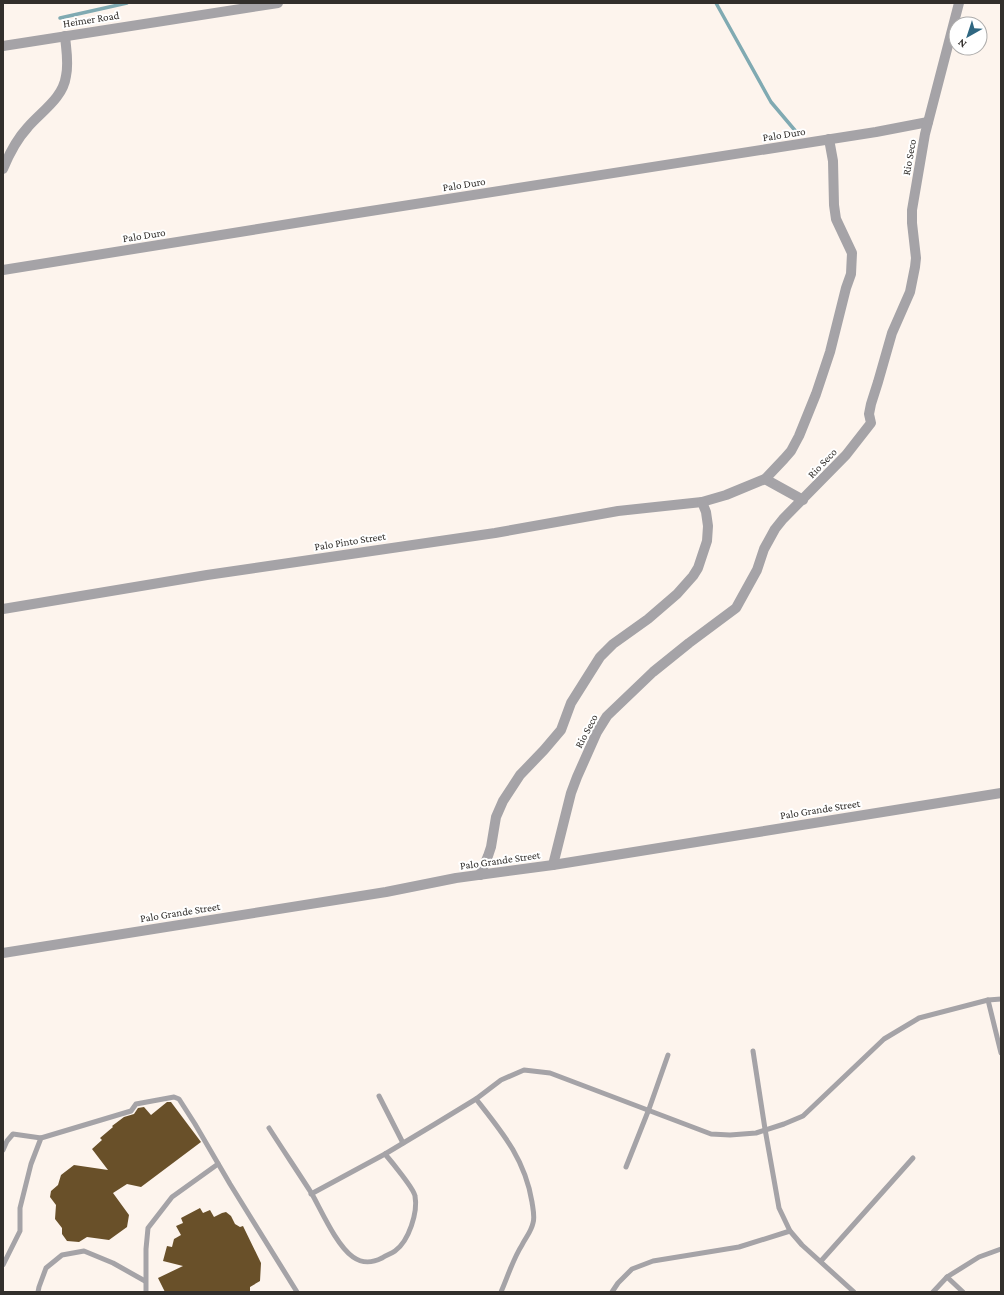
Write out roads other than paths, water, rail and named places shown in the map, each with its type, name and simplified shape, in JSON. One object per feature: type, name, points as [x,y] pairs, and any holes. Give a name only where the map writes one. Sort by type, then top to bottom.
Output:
[{"type":"street","name":"Heimer Road","points":[[3,46],[278,3]]},
{"type":"street","name":"Rio Seco","points":[[553,865],[577,777],[597,732],[607,716],[654,672],[689,643],[736,608],[757,570],[764,549],[775,529],[846,455],[871,422],[869,414],[871,404],[892,333],[910,292],[916,258],[912,210],[928,122],[959,3]]},
{"type":"street","points":[[3,169],[12,149],[20,137],[54,100],[63,86],[66,77],[67,65],[64,36]]},
{"type":"street","name":"Palo Duro","points":[[3,270],[928,122]]},
{"type":"street","points":[[702,502],[726,495],[765,479],[791,451],[799,436],[816,394],[851,274],[852,262],[852,253],[836,219],[834,205],[833,161],[829,139]]},
{"type":"street","points":[[765,479],[803,500]]},
{"type":"street","name":"Rio Seco","points":[[480,875],[488,856],[496,817],[503,801],[520,775],[561,730],[571,703],[600,657],[613,644],[648,619],[677,594],[698,568],[707,541],[708,526],[706,512],[702,502]]},
{"type":"street","name":"Palo Pinto Street","points":[[3,609],[206,575],[494,533],[618,511],[702,502]]},
{"type":"street","name":"Palo Grande Street","points":[[3,952],[1001,793]]},
{"type":"lane","points":[[311,1194],[385,1154],[435,1124],[476,1099],[501,1080],[524,1070],[550,1073],[711,1134],[730,1135],[756,1133],[803,1116],[884,1038],[919,1018],[988,1000],[1001,999]]},
{"type":"lane","points":[[988,1000],[1001,1053]]},
{"type":"lane","points":[[753,1051],[779,1208],[790,1231],[802,1246],[821,1261],[854,1292]]},
{"type":"lane","points":[[626,1167],[649,1110],[668,1055]]},
{"type":"lane","points":[[379,1096],[403,1143]]},
{"type":"lane","points":[[3,1150],[7,1141],[13,1134],[41,1138],[131,1111],[136,1104],[174,1097],[179,1100],[297,1292]]},
{"type":"lane","points":[[476,1099],[503,1133],[520,1161],[529,1187],[533,1213],[534,1222],[530,1233],[522,1245],[501,1292]]},
{"type":"lane","points":[[269,1128],[335,1235],[354,1258],[363,1262],[369,1263],[395,1251],[403,1241],[411,1225],[416,1205],[415,1194],[385,1154]]},
{"type":"lane","points":[[3,1265],[20,1231],[20,1208],[31,1164],[41,1138]]},
{"type":"lane","points":[[821,1261],[913,1158]]},
{"type":"lane","points":[[146,1292],[145,1281],[148,1228],[172,1196],[218,1164]]},
{"type":"lane","points":[[612,1292],[618,1283],[632,1269],[653,1261],[739,1247],[790,1231]]},
{"type":"lane","points":[[933,1292],[947,1277],[979,1257],[1001,1249]]},
{"type":"lane","points":[[38,1292],[46,1268],[62,1255],[84,1252],[114,1263],[145,1281]]},
{"type":"lane","points":[[947,1277],[963,1292]]},
{"type":"waterway","points":[[60,18],[127,3]]},
{"type":"waterway","points":[[716,3],[771,102],[798,134]]}]
